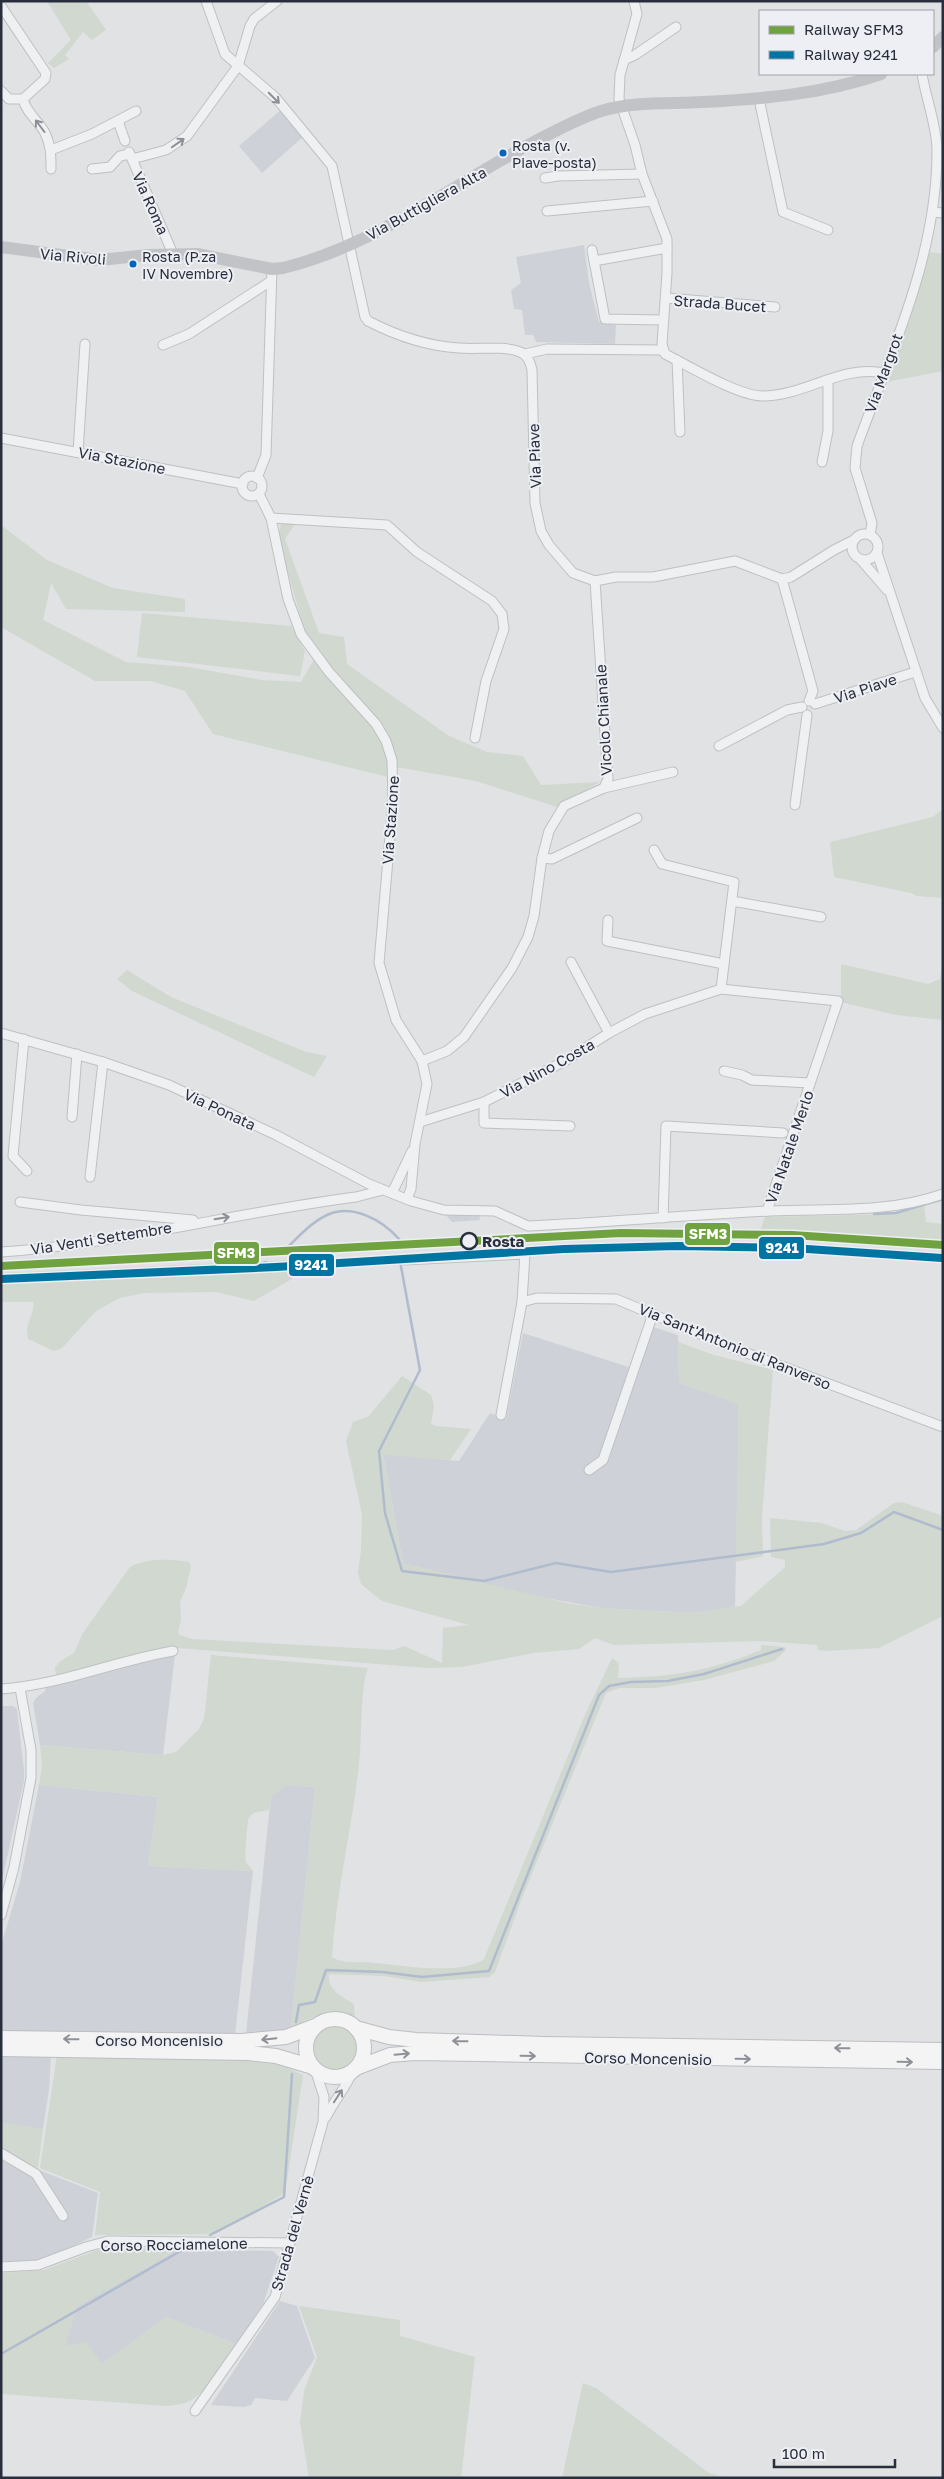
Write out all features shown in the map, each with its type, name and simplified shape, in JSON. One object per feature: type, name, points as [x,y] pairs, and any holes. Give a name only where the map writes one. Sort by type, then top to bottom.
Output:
[{"type":"main road","points":[[341,2019],[356,2028],[362,2035],[364,2052],[354,2069],[344,2076],[334,2077],[324,2075],[314,2068],[306,2050],[310,2033],[315,2026],[323,2021],[341,2019]]},
{"type":"main road","name":"Corso Moncenisio","points":[[1,2038],[242,2041],[286,2037],[315,2026]]},
{"type":"main road","name":"Corso Moncenisio","points":[[356,2028],[389,2037],[416,2040],[544,2044],[943,2050]]},
{"type":"main road","name":"Corso Moncenisio","points":[[1,2050],[248,2053],[276,2056],[314,2068]]},
{"type":"main road","name":"Corso Moncenisio","points":[[354,2069],[390,2055],[415,2053],[943,2062]]},
{"type":"street","points":[[206,1],[215,31],[225,54],[276,98],[332,166],[365,317],[368,321],[400,336],[438,346],[514,350],[525,354],[547,349],[662,350],[665,354],[740,391],[757,396],[777,394],[863,371],[884,373]]},
{"type":"street","points":[[92,169],[110,167],[120,156],[166,150],[187,136],[238,66],[250,26],[254,19],[277,1]]},
{"type":"street","name":"Strada Bucet","points":[[635,2],[637,14],[624,60],[619,87],[621,106],[635,146],[642,174],[667,239],[666,298],[662,350]]},
{"type":"street","points":[[1,6],[46,73],[45,79],[24,101]]},
{"type":"street","points":[[624,60],[635,55],[676,26]]},
{"type":"street","points":[[934,46],[943,36]]},
{"type":"street","name":"Via Buttigliera Alta","points":[[350,245],[547,136],[581,119],[621,106],[759,99],[793,95],[877,75]]},
{"type":"street","name":"Via Margrot","points":[[870,535],[872,523],[855,468],[857,446],[918,278],[928,242],[933,212],[937,146],[922,75]]},
{"type":"street","points":[[1,91],[9,99],[24,101],[45,132],[51,150],[51,169]]},
{"type":"street","points":[[759,99],[783,212],[828,230]]},
{"type":"street","points":[[51,150],[66,146],[136,111]]},
{"type":"street","points":[[118,121],[125,141]]},
{"type":"street","name":"Via Roma","points":[[130,155],[173,254]]},
{"type":"street","points":[[545,178],[642,174]]},
{"type":"street","points":[[546,211],[653,201]]},
{"type":"street","points":[[933,212],[943,213]]},
{"type":"street","name":"Via Rivoli","points":[[1,247],[99,260],[173,254],[222,258],[271,275],[350,245]]},
{"type":"street","points":[[594,261],[667,248]]},
{"type":"street","name":"Strada Bucet","points":[[592,250],[606,319],[663,320]]},
{"type":"street","points":[[163,345],[189,334],[271,275]]},
{"type":"street","points":[[257,478],[266,455],[271,275]]},
{"type":"street","name":"Strada Bucet","points":[[666,298],[775,307]]},
{"type":"street","points":[[78,452],[85,344]]},
{"type":"street","name":"Via Piave","points":[[525,354],[532,370],[535,503],[542,531],[549,545],[573,573],[595,581]]},
{"type":"street","points":[[677,360],[680,432]]},
{"type":"street","points":[[822,462],[828,431],[828,380]]},
{"type":"street","name":"Via Stazione","points":[[1,438],[243,484]]},
{"type":"street","points":[[248,477],[257,478],[262,485],[259,494],[247,495],[243,490],[243,484],[248,477]]},
{"type":"street","name":"Via Stazione","points":[[259,494],[271,518],[288,599],[302,634],[316,656],[376,724],[386,741],[392,760],[395,782],[394,801],[379,964],[396,1020],[422,1061],[427,1084],[415,1144],[411,1189],[407,1199]]},
{"type":"street","points":[[271,518],[387,525],[417,552],[492,601],[502,614],[504,629],[486,681],[475,738]]},
{"type":"street","points":[[595,581],[616,577],[653,577],[735,561],[782,579],[791,577],[834,550],[861,535],[870,535],[876,541],[877,553],[869,560],[861,560],[853,553],[834,550]]},
{"type":"street","points":[[853,553],[854,540]]},
{"type":"street","name":"Via Piave","points":[[877,553],[915,672],[931,711],[943,728]]},
{"type":"street","name":"Via Piave","points":[[861,560],[890,594]]},
{"type":"street","name":"Via Piave","points":[[782,579],[813,691],[809,704]]},
{"type":"street","name":"Vicolo Chianale","points":[[422,1061],[447,1051],[464,1037],[512,968],[521,952],[532,923],[542,858],[549,830],[564,806],[604,788],[608,779],[595,581]]},
{"type":"street","name":"Via Piave","points":[[719,746],[787,710],[915,672]]},
{"type":"street","points":[[809,704],[815,712],[807,715],[803,713],[809,704]]},
{"type":"street","points":[[795,805],[807,715]]},
{"type":"street","points":[[604,788],[673,772]]},
{"type":"street","points":[[542,858],[552,859],[637,818]]},
{"type":"street","points":[[654,850],[662,864],[734,882],[722,988]]},
{"type":"street","points":[[732,901],[821,917]]},
{"type":"street","points":[[608,920],[607,941],[724,964]]},
{"type":"street","name":"Via Nino Costa","points":[[571,962],[609,1033]]},
{"type":"street","name":"Via Nino Costa","points":[[420,1122],[484,1102],[565,1061],[609,1033],[645,1014],[722,988],[838,1001]]},
{"type":"street","name":"Via Natale Merlo","points":[[767,1211],[838,1001]]},
{"type":"street","name":"Via Ponata","points":[[1,1033],[78,1054],[169,1085],[276,1135],[383,1190],[444,1210],[495,1211],[528,1226],[663,1218]]},
{"type":"street","points":[[24,1039],[13,1156],[26,1171]]},
{"type":"street","points":[[72,1117],[78,1054]]},
{"type":"street","points":[[90,1177],[103,1062]]},
{"type":"street","name":"Via Natale Merlo","points":[[724,1071],[742,1075],[752,1080],[810,1083]]},
{"type":"street","name":"Via Nino Costa","points":[[484,1102],[484,1124],[570,1126]]},
{"type":"street","points":[[783,1133],[666,1126],[663,1218],[767,1211],[890,1208],[918,1203],[943,1194]]},
{"type":"street","name":"Via Stazione","points":[[392,1194],[415,1144]]},
{"type":"street","name":"Via Venti Settembre","points":[[1,1252],[84,1244],[201,1222],[356,1197],[383,1190]]},
{"type":"street","name":"Via Venti Settembre","points":[[20,1202],[81,1210],[179,1218],[201,1222]]},
{"type":"street","points":[[405,1260],[525,1254],[522,1302],[501,1415]]},
{"type":"street","name":"Via Sant'Antonio di Ranverso","points":[[522,1302],[537,1298],[616,1298],[731,1347],[943,1427]]},
{"type":"street","points":[[589,1470],[603,1460],[653,1314]]},
{"type":"street","points":[[1,1689],[47,1684],[148,1655],[173,1651]]},
{"type":"street","points":[[1,1915],[12,1875],[31,1778],[31,1750],[20,1688]]},
{"type":"street","name":"Strada del Vernè","points":[[195,2410],[270,2307],[275,2297],[323,2122],[324,2097],[314,2068]]},
{"type":"street","name":"Strada del Vernè","points":[[323,2122],[354,2069]]},
{"type":"street","points":[[1,2153],[36,2174],[63,2216]]},
{"type":"street","name":"Corso Rocciamelone","points":[[1,2267],[38,2265],[86,2247],[108,2242],[290,2244]]},
{"type":"shaded area","points":[[47,1],[86,1],[106,30],[92,40],[83,32],[65,55],[69,59],[54,68],[48,63],[71,40]]},
{"type":"shaded area","points":[[282,109],[304,136],[262,173],[239,146]]},
{"type":"shaded area","points":[[584,245],[589,283],[599,322],[616,325],[615,344],[536,342],[533,335],[525,335],[522,310],[514,309],[511,290],[521,283],[516,257]]},
{"type":"shaded area","points":[[930,252],[943,254],[943,371],[886,382]]},
{"type":"shaded area","points":[[282,520],[297,521],[285,539],[319,633],[344,637],[347,664],[449,736],[487,752],[523,756],[541,785],[600,782],[557,807],[476,781],[402,768],[388,768],[388,777],[213,734],[185,691],[151,681],[95,681],[1,627],[1,525],[47,560],[113,588],[185,599],[185,612],[66,609],[51,583],[43,620],[126,662],[189,667],[261,680],[301,682],[313,661],[278,537]]},
{"type":"shaded area","points":[[142,613],[291,626],[305,651],[300,676],[137,657]]},
{"type":"shaded area","points":[[943,809],[943,898],[917,896],[911,893],[834,877],[830,842],[933,817]]},
{"type":"shaded area","points":[[943,962],[943,1020],[896,1015],[841,1002],[841,964],[928,984],[940,979]]},
{"type":"shaded area","points":[[127,970],[171,997],[306,1052],[327,1056],[314,1077],[132,991],[117,979]]},
{"type":"shaded area","points":[[924,1206],[926,1222],[943,1224],[943,1241],[761,1229],[765,1217],[896,1214]]},
{"type":"shaded area","points":[[479,1214],[480,1220],[452,1222],[446,1215]]},
{"type":"shaded area","points":[[336,1258],[337,1265],[309,1269],[254,1301],[216,1292],[144,1293],[120,1298],[96,1311],[62,1348],[54,1351],[28,1339],[27,1329],[34,1306],[33,1302],[1,1302],[1,1273]]},
{"type":"shaded area","points":[[653,1327],[678,1335],[679,1383],[739,1404],[735,1607],[692,1613],[601,1608],[529,1595],[403,1563],[383,1454],[459,1461],[490,1413],[506,1419],[523,1333],[638,1370]]},
{"type":"shaded area","points":[[678,1342],[714,1355],[773,1370],[762,1517],[763,1556],[736,1562],[738,1404],[679,1383]]},
{"type":"shaded area","points":[[402,1376],[431,1395],[434,1406],[431,1424],[471,1429],[450,1460],[383,1455],[403,1563],[566,1603],[601,1608],[692,1613],[741,1606],[785,1567],[785,1560],[771,1557],[770,1518],[822,1523],[845,1531],[856,1530],[894,1503],[902,1502],[943,1516],[943,1616],[879,1648],[825,1651],[818,1650],[817,1645],[762,1641],[614,1645],[595,1638],[579,1649],[533,1653],[462,1667],[427,1668],[178,1648],[147,1652],[56,1675],[55,1668],[59,1662],[74,1653],[83,1633],[130,1567],[144,1562],[159,1560],[189,1562],[191,1566],[186,1588],[180,1602],[181,1620],[178,1632],[180,1635],[192,1639],[393,1650],[404,1646],[442,1663],[443,1628],[469,1625],[382,1601],[361,1584],[358,1572],[361,1551],[362,1514],[346,1441],[353,1422],[369,1416]]},
{"type":"shaded area","points":[[761,1645],[785,1647],[786,1650],[774,1661],[704,1680],[656,1688],[619,1688],[606,1693],[522,1898],[495,1972],[489,1977],[422,1982],[384,1976],[329,1974],[330,1984],[333,1989],[340,1996],[354,2004],[355,2019],[347,2015],[330,2013],[306,2020],[291,2029],[315,1787],[286,1785],[271,1796],[269,1810],[253,1813],[248,1819],[245,1854],[246,1862],[253,1871],[148,1866],[158,1797],[39,1785],[42,1766],[40,1745],[163,1755],[176,1752],[199,1729],[204,1719],[211,1655],[368,1668],[365,1676],[356,1788],[337,1909],[332,1957],[347,1962],[369,1962],[430,1968],[461,1967],[484,1959],[584,1717],[612,1658],[619,1663],[618,1678],[656,1676],[708,1668],[725,1663],[761,1650]]},
{"type":"shaded area","points":[[175,1654],[163,1755],[40,1745],[33,1703],[45,1691],[46,1686],[144,1659]]},
{"type":"shaded area","points":[[1,1706],[13,1706],[17,1709],[24,1781],[1,1885]]},
{"type":"shaded area","points":[[39,1785],[158,1797],[148,1866],[253,1871],[235,2035],[1,2031],[1,1946],[20,1882]]},
{"type":"shaded area","points":[[286,1785],[315,1787],[291,2029],[246,2034],[271,1796]]},
{"type":"shaded area","points":[[335,2023],[344,2025],[352,2030],[357,2038],[359,2047],[357,2056],[352,2064],[344,2069],[335,2071],[326,2069],[318,2064],[313,2056],[311,2047],[313,2038],[318,2030],[326,2025]]},
{"type":"shaded area","points":[[1,2054],[51,2056],[49,2090],[43,2129],[1,2123]]},
{"type":"shaded area","points":[[57,2055],[246,2061],[279,2064],[303,2075],[285,2193],[215,2234],[95,2235],[100,2192],[40,2168]]},
{"type":"shaded area","points":[[1,2123],[43,2129],[38,2168],[1,2150]]},
{"type":"shaded area","points":[[1,2157],[31,2174],[39,2170],[98,2193],[92,2237],[49,2257],[32,2261],[1,2261]]},
{"type":"shaded area","points":[[103,2248],[179,2249],[77,2306],[65,2346],[86,2342],[102,2364],[166,2317],[236,2344],[217,2373],[206,2388],[190,2401],[167,2406],[1,2394],[1,2273],[44,2270]]},
{"type":"shaded area","points":[[179,2249],[273,2251],[279,2257],[263,2304],[236,2344],[166,2317],[102,2364],[65,2346],[77,2306]]},
{"type":"shaded area","points":[[280,2301],[297,2306],[315,2358],[287,2401],[255,2398],[251,2405],[244,2407],[211,2405]]},
{"type":"shaded area","points":[[299,2306],[400,2320],[400,2336],[475,2357],[461,2478],[309,2478],[300,2423],[304,2391],[317,2357]]},
{"type":"shaded area","points":[[583,2383],[596,2388],[709,2473],[726,2478],[562,2478]]},
{"type":"waterway","points":[[874,1214],[896,1213],[943,1199]]},
{"type":"waterway","points":[[288,1247],[316,1221],[327,1215],[346,1211],[366,1215],[384,1226],[399,1239]]},
{"type":"waterway","points":[[400,1261],[420,1370],[379,1451],[385,1513],[402,1571],[484,1581],[556,1563],[611,1572],[824,1544],[861,1533],[894,1512],[943,1530]]},
{"type":"waterway","points":[[1,1277],[245,1271],[266,1262]]},
{"type":"waterway","points":[[296,2022],[299,2005],[315,2002],[326,1970],[383,1972],[422,1977],[489,1971],[599,1695],[609,1686],[631,1682],[668,1681],[704,1674],[782,1649]]},
{"type":"waterway","points":[[210,2235],[284,2197],[292,2074]]},
{"type":"waterway","points":[[1,2354],[184,2249]]},
{"type":"rail line","name":"SFM3","points":[[1,1266],[621,1233],[792,1235],[943,1245]]},
{"type":"rail line","name":"9241","points":[[1,1279],[276,1267],[564,1249],[678,1246],[792,1248],[942,1258]]},
{"type":"place","name":"Rosta (v. Piave-posta)","points":[[503,153]]},
{"type":"place","name":"Rosta (P.za IV Novembre)","points":[[133,264]]},
{"type":"place","name":"Rosta","points":[[469,1241]]}]
